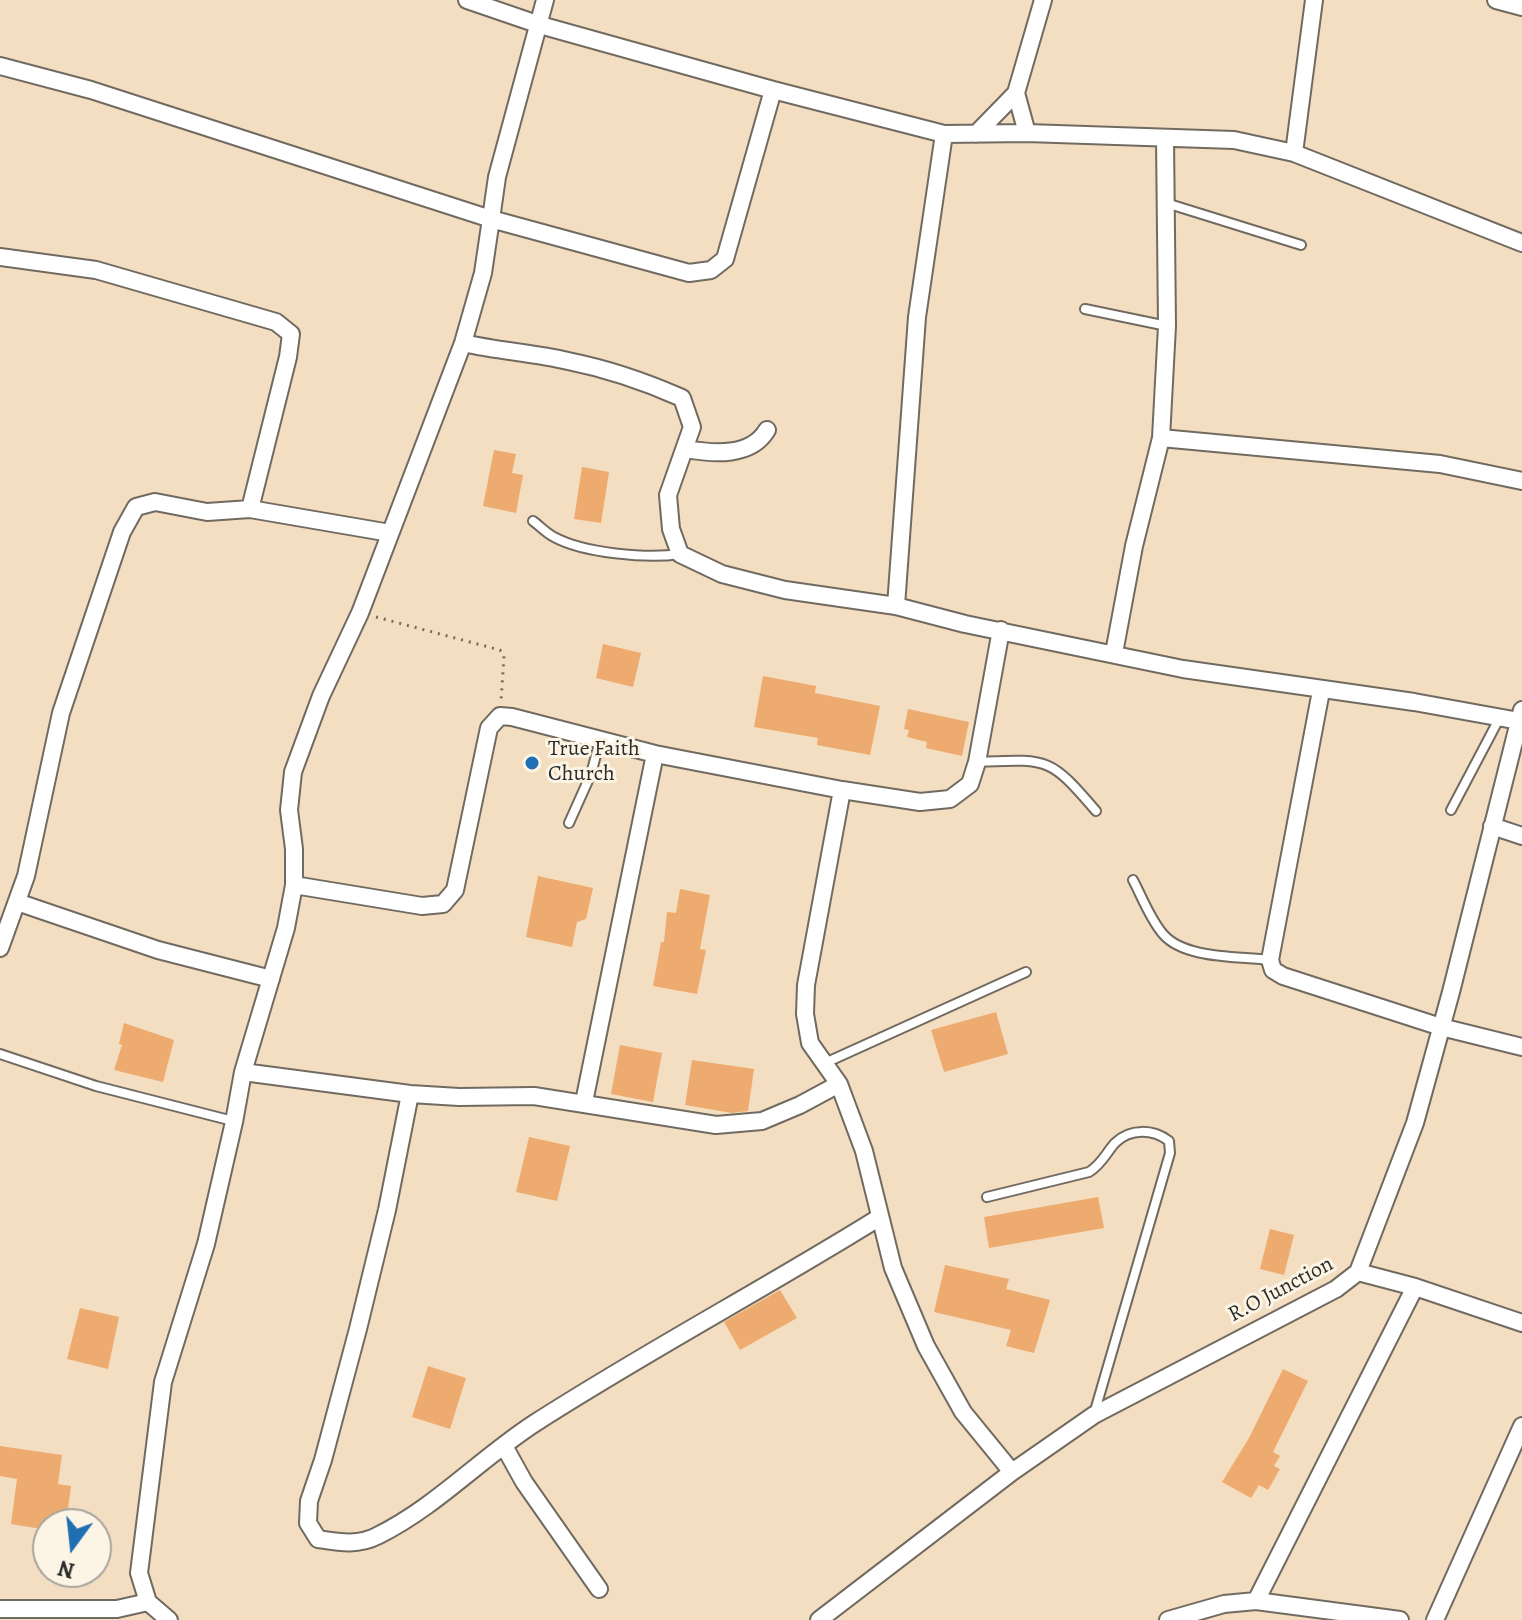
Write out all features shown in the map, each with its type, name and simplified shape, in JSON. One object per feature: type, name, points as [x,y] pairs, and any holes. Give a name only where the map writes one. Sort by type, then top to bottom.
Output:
[{"type":"street","points":[[467,0],[540,25],[944,134],[1027,133],[1234,140],[1294,153],[1522,243]]},
{"type":"street","points":[[169,1620],[148,1602],[139,1573],[163,1382],[206,1244],[243,1072],[286,928],[294,885],[289,810],[293,772],[321,696],[360,613],[463,343],[483,273],[497,177],[545,0]]},
{"type":"street","points":[[976,134],[1016,93],[1043,0]]},
{"type":"street","points":[[1294,153],[1314,0]]},
{"type":"street","points":[[1496,0],[1522,7]]},
{"type":"street","points":[[0,66],[91,90],[491,219],[689,273],[711,270],[725,259],[773,90]]},
{"type":"street","points":[[1016,93],[1027,133]]},
{"type":"street","points":[[896,606],[917,317],[944,134]]},
{"type":"street","points":[[1114,653],[1134,546],[1161,438],[1167,326],[1165,138]]},
{"type":"street","points":[[0,257],[96,270],[276,322],[291,334],[250,509]]},
{"type":"street","points":[[463,343],[567,360],[646,382],[682,398],[692,427],[668,495],[671,529],[680,554],[722,574],[785,590],[896,606],[965,624],[1183,669],[1414,702],[1500,718],[1521,715]]},
{"type":"street","points":[[686,449],[707,453],[749,448],[761,440],[767,430]]},
{"type":"street","points":[[1161,438],[1440,464],[1522,481]]},
{"type":"street","points":[[0,948],[26,876],[61,713],[126,522],[136,507],[155,502],[207,512],[250,509],[390,533]]},
{"type":"street","points":[[294,885],[422,906],[443,904],[455,890],[489,728],[500,716],[655,754],[842,790],[920,802],[950,799],[970,784],[977,762],[1001,630]]},
{"type":"street","points":[[1321,691],[1270,960],[1273,970],[1283,976],[1441,1027],[1522,1047]]},
{"type":"street","name":"R.O Junction","points":[[819,1620],[1012,1472],[1094,1415],[1336,1289],[1358,1272],[1415,1123],[1521,715]]},
{"type":"street","points":[[584,1102],[655,754]]},
{"type":"street","points":[[842,790],[806,985],[805,1014],[810,1043],[839,1084],[864,1151],[893,1268],[926,1346],[963,1412],[1012,1472]]},
{"type":"street","points":[[1492,826],[1522,836]]},
{"type":"street","points":[[17,902],[158,950],[271,979]]},
{"type":"street","points":[[243,1072],[410,1094],[534,1096],[716,1125],[762,1121],[839,1084]]},
{"type":"street","points":[[410,1094],[387,1210],[331,1431],[309,1501],[308,1523],[318,1539],[351,1543],[375,1538],[432,1504],[504,1446],[572,1401],[783,1278],[880,1217]]},
{"type":"street","points":[[1358,1272],[1415,1287],[1522,1323]]},
{"type":"street","points":[[1256,1601],[1415,1287]]},
{"type":"street","points":[[1435,1620],[1522,1426]]},
{"type":"street","points":[[504,1446],[524,1482],[599,1589]]},
{"type":"street","points":[[1168,1620],[1224,1604],[1256,1601],[1400,1620]]},
{"type":"street","points":[[0,1609],[117,1609],[148,1602]]},
{"type":"lane","points":[[1166,203],[1301,245]]},
{"type":"lane","points":[[1085,309],[1167,326]]},
{"type":"lane","points":[[533,521],[567,543],[633,556],[680,554]]},
{"type":"lane","points":[[1451,810],[1500,718]]},
{"type":"lane","points":[[569,823],[591,774],[600,740]]},
{"type":"lane","points":[[977,762],[1033,760],[1050,766],[1065,775],[1096,811]]},
{"type":"lane","points":[[1133,880],[1161,933],[1173,944],[1187,950],[1270,960]]},
{"type":"lane","points":[[825,1063],[1026,972]]},
{"type":"lane","points":[[0,1054],[96,1086],[234,1122]]},
{"type":"lane","points":[[987,1197],[1089,1172],[1099,1166],[1117,1141],[1138,1131],[1158,1132],[1169,1141],[1170,1153],[1094,1415]]},
{"type":"path","points":[[360,613],[500,650],[504,656],[500,716]]},
{"type":"building","points":[[494,450],[516,454],[512,473],[523,475],[516,513],[483,506]]},
{"type":"building","points":[[582,467],[609,472],[601,523],[574,519]]},
{"type":"building","points":[[603,644],[641,653],[633,687],[596,678]]},
{"type":"building","points":[[763,676],[816,686],[815,693],[880,706],[870,755],[817,745],[818,738],[754,727]]},
{"type":"building","points":[[908,709],[969,722],[962,756],[926,748],[927,742],[907,737],[909,730],[904,729]]},
{"type":"building","points":[[538,876],[593,888],[586,919],[577,922],[572,947],[526,937]]},
{"type":"building","points":[[680,889],[710,895],[700,949],[706,950],[697,994],[653,986],[661,942],[664,942],[667,912],[676,913]]},
{"type":"building","points":[[996,1012],[1008,1054],[944,1072],[931,1030]]},
{"type":"building","points":[[124,1023],[174,1040],[163,1082],[114,1070],[122,1045],[119,1044]]},
{"type":"building","points":[[620,1045],[662,1053],[653,1102],[611,1094]]},
{"type":"building","points":[[692,1060],[754,1069],[748,1111],[732,1113],[685,1105]]},
{"type":"building","points":[[529,1137],[570,1146],[557,1201],[516,1192]]},
{"type":"building","points":[[1098,1197],[1104,1228],[989,1248],[984,1217]]},
{"type":"building","points":[[1270,1229],[1294,1235],[1284,1275],[1260,1269]]},
{"type":"building","points":[[945,1265],[1009,1279],[1006,1289],[1050,1300],[1034,1353],[1006,1346],[1011,1330],[934,1312]]},
{"type":"building","points":[[780,1290],[797,1318],[740,1350],[724,1322]]},
{"type":"building","points":[[80,1308],[119,1317],[108,1369],[67,1359]]},
{"type":"building","points":[[428,1366],[466,1378],[450,1429],[412,1417]]},
{"type":"building","points":[[1283,1369],[1308,1381],[1273,1452],[1280,1456],[1274,1466],[1280,1469],[1268,1490],[1259,1485],[1251,1498],[1222,1482],[1249,1438]]},
{"type":"building","points":[[0,1446],[62,1455],[58,1484],[71,1486],[68,1508],[32,1508],[32,1527],[11,1524],[17,1479],[0,1476]]},
{"type":"place","name":"True Faith Church","points":[[532,763]]}]
